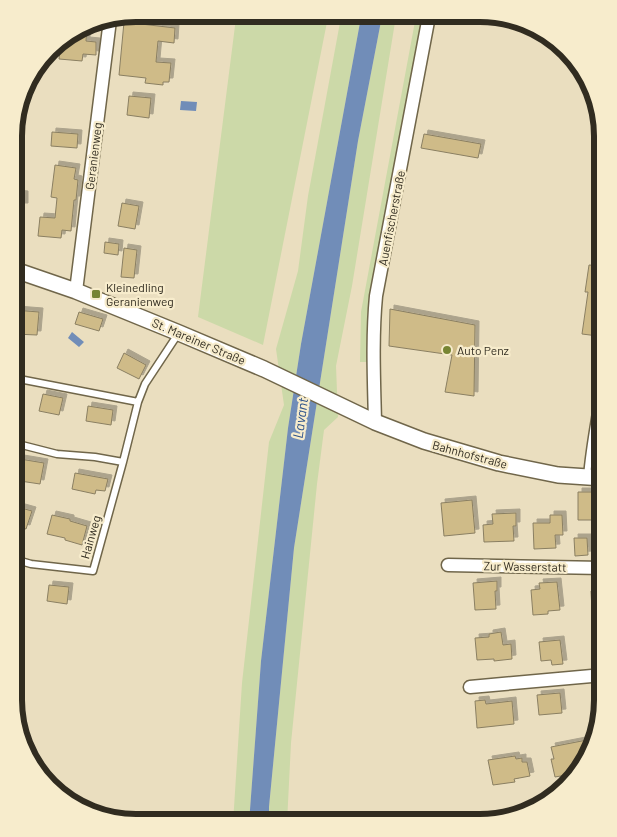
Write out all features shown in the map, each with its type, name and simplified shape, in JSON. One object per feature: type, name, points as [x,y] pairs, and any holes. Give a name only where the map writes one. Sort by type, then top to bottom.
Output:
[{"type":"street","name":"Auenfischerstraße","points":[[375,422],[374,316],[376,296],[428,22]]},
{"type":"street","name":"Geranienweg","points":[[76,291],[109,26]]},
{"type":"street","name":"St. Mareiner Straße","points":[[22,272],[76,291],[179,332],[271,372],[343,407]]},
{"type":"street","name":"Bahnhofstraße","points":[[343,407],[424,442],[499,463],[558,475],[594,477]]},
{"type":"street","name":"Zur Wasserstatt","points":[[448,565],[594,568]]},
{"type":"street","points":[[470,687],[594,676]]},
{"type":"lane","name":"Hainweg","points":[[22,561],[31,564],[93,570],[138,402],[145,384],[179,332]]},
{"type":"lane","points":[[22,380],[138,402]]},
{"type":"lane","points":[[586,477],[595,420]]},
{"type":"lane","points":[[22,445],[57,454],[95,457],[123,462]]},
{"type":"green space","points":[[235,22],[327,22],[263,345],[198,317]]},
{"type":"green space","points":[[340,22],[360,22],[301,344],[288,428],[261,661],[250,814],[234,814],[242,683],[269,442],[284,405],[276,349],[298,271],[308,196]]},
{"type":"green space","points":[[381,22],[395,22],[352,286],[336,366],[338,417],[324,430],[291,743],[287,814],[269,814],[294,548],[358,141]]},
{"type":"green space","points":[[415,22],[422,22],[367,315],[367,362],[360,362],[361,312]]},
{"type":"water","name":"Lavant","points":[[360,22],[381,22],[358,141],[294,548],[269,814],[250,814],[261,661],[288,428],[301,344]]},
{"type":"water","points":[[181,101],[197,102],[196,111],[180,110]]},
{"type":"water","points":[[72,332],[84,342],[79,347],[68,338]]},
{"type":"building","points":[[124,23],[175,28],[174,43],[158,41],[156,62],[171,63],[169,82],[163,82],[163,85],[145,83],[146,78],[119,75]]},
{"type":"building","points":[[86,34],[86,41],[96,42],[96,55],[83,54],[82,61],[59,59],[61,51]]},
{"type":"building","points":[[129,96],[151,98],[149,118],[127,115]]},
{"type":"building","points":[[52,132],[78,134],[77,148],[51,146]]},
{"type":"building","points":[[424,134],[481,144],[478,158],[421,148]]},
{"type":"building","points":[[55,165],[76,168],[74,179],[78,180],[71,231],[62,230],[61,238],[38,236],[40,217],[55,218],[57,198],[51,197]]},
{"type":"building","points":[[22,195],[24,195],[24,207],[22,207]]},
{"type":"building","points":[[122,203],[139,206],[135,229],[118,226]]},
{"type":"building","points":[[105,242],[119,244],[118,255],[104,253]]},
{"type":"building","points":[[124,248],[137,250],[134,278],[121,277]]},
{"type":"building","points":[[589,265],[595,265],[595,336],[582,334],[588,292],[585,292]]},
{"type":"building","name":"Auto Penz","points":[[390,309],[475,325],[474,396],[445,392],[452,355],[389,346]]},
{"type":"building","points":[[22,311],[39,312],[37,335],[22,334]]},
{"type":"building","points":[[79,312],[103,319],[99,331],[75,324]]},
{"type":"building","points":[[124,353],[146,365],[139,379],[117,368]]},
{"type":"building","points":[[43,394],[63,398],[59,415],[39,411]]},
{"type":"building","points":[[88,406],[113,410],[111,425],[86,421]]},
{"type":"building","points":[[22,459],[44,463],[40,484],[22,481]]},
{"type":"building","points":[[75,473],[108,479],[105,491],[96,490],[95,494],[72,489]]},
{"type":"building","points":[[578,492],[594,492],[594,520],[578,520]]},
{"type":"building","points":[[472,500],[475,533],[444,536],[441,503]]},
{"type":"building","points":[[22,508],[32,511],[26,529],[22,528]]},
{"type":"building","points":[[516,513],[516,526],[513,526],[514,541],[484,542],[483,525],[493,524],[492,514]]},
{"type":"building","points":[[52,515],[70,519],[70,521],[87,526],[82,545],[65,540],[65,538],[47,534]]},
{"type":"building","points":[[550,515],[562,515],[563,535],[555,535],[556,548],[534,549],[533,523],[550,523]]},
{"type":"building","points":[[574,538],[587,538],[588,555],[575,556]]},
{"type":"building","points":[[497,581],[497,591],[495,591],[496,609],[475,610],[473,583]]},
{"type":"building","points":[[557,582],[560,610],[548,611],[548,614],[533,615],[531,590],[540,589],[539,583]]},
{"type":"building","points":[[592,583],[594,583],[594,611],[592,611],[591,591],[593,591]]},
{"type":"building","points":[[49,585],[69,587],[67,604],[47,601]]},
{"type":"building","points":[[501,632],[503,645],[511,644],[512,659],[477,660],[475,638],[489,637],[489,634]]},
{"type":"building","points":[[560,640],[563,664],[552,665],[551,660],[541,661],[539,642]]},
{"type":"building","points":[[560,693],[562,713],[539,715],[537,695]]},
{"type":"building","points":[[485,700],[486,704],[512,701],[514,724],[477,728],[475,701]]},
{"type":"building","points":[[587,740],[583,751],[567,775],[555,777],[551,759],[554,759],[551,747]]},
{"type":"building","points":[[515,756],[516,759],[522,758],[522,762],[527,762],[530,776],[514,779],[515,782],[493,785],[488,760]]},
{"type":"place","name":"Kleinedling Geranienweg","points":[[96,294]]},
{"type":"place","name":"Auto Penz","points":[[447,350]]}]
